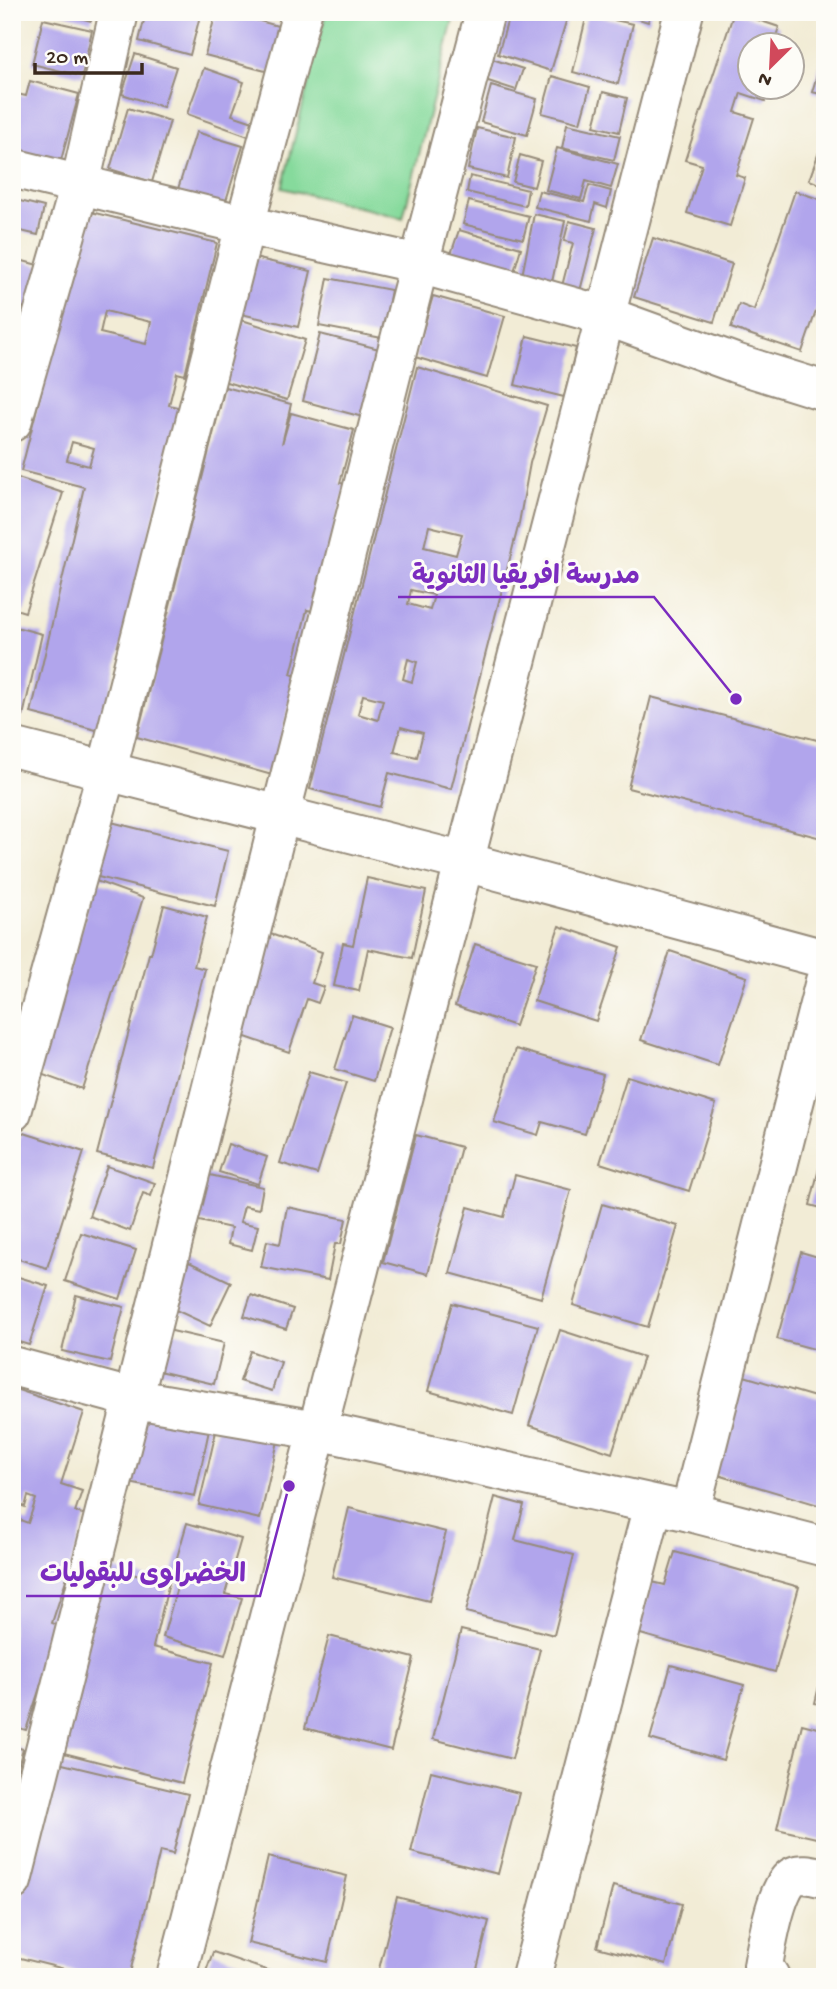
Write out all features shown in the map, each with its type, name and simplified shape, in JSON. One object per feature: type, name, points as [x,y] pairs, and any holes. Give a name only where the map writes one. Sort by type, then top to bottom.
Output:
[{"type":"street","points":[[12,422],[80,185],[119,12]]},
{"type":"street","points":[[12,1112],[107,770],[245,225],[302,12]]},
{"type":"street","points":[[12,1881],[419,264],[485,12]]},
{"type":"street","points":[[176,1977],[684,12]]},
{"type":"street","points":[[12,169],[419,264],[606,316],[735,363],[825,391]]},
{"type":"street","points":[[12,747],[465,862],[825,959]]},
{"type":"street","points":[[690,1512],[825,981]]},
{"type":"street","points":[[12,1366],[135,1399],[317,1430],[690,1512],[825,1547]]},
{"type":"street","points":[[531,1977],[653,1505]]},
{"type":"street","points":[[770,1977],[763,1966],[785,1885],[791,1877],[802,1874],[825,1878]]},
{"type":"green space","points":[[326,12],[455,12],[403,218],[282,188]]},
{"type":"building","points":[[58,12],[94,12],[91,21]]},
{"type":"building","points":[[146,12],[201,12],[190,55],[139,41]]},
{"type":"building","points":[[216,12],[227,12],[285,28],[273,73],[205,55]]},
{"type":"building","points":[[510,12],[559,12],[568,15],[551,71],[498,54]]},
{"type":"building","points":[[617,12],[651,12],[648,22]]},
{"type":"building","points":[[734,12],[779,27],[777,32],[736,32],[736,102],[738,102],[735,112],[754,118],[736,175],[745,178],[730,226],[687,213],[702,165],[685,160]]},
{"type":"building","points":[[587,14],[633,24],[618,84],[573,72]]},
{"type":"building","points":[[43,19],[92,30],[82,76],[32,64]]},
{"type":"building","points":[[825,52],[825,95],[812,92]]},
{"type":"building","points":[[135,54],[176,67],[163,107],[122,94]]},
{"type":"building","points":[[486,57],[523,69],[516,90],[479,78]]},
{"type":"building","points":[[204,68],[244,82],[232,115],[253,122],[248,136],[187,114]]},
{"type":"building","points":[[552,76],[590,87],[580,123],[542,113]]},
{"type":"building","points":[[30,81],[79,94],[60,164],[12,151],[12,110],[17,94],[26,96]]},
{"type":"building","points":[[491,86],[537,99],[527,135],[481,122]]},
{"type":"building","points":[[603,92],[627,98],[619,132],[594,126]]},
{"type":"building","points":[[128,108],[170,121],[152,182],[110,169]]},
{"type":"building","points":[[567,124],[620,136],[614,160],[562,148]]},
{"type":"building","points":[[477,128],[516,137],[507,178],[468,169]]},
{"type":"building","points":[[196,132],[243,146],[224,207],[177,192]]},
{"type":"building","points":[[825,138],[825,186],[809,180]]},
{"type":"building","points":[[557,148],[618,164],[611,188],[586,181],[581,199],[546,190]]},
{"type":"building","points":[[520,155],[541,161],[534,187],[513,182]]},
{"type":"building","points":[[470,176],[528,190],[525,206],[467,192]]},
{"type":"building","points":[[589,185],[611,191],[607,208],[595,204],[591,221],[535,207],[539,191],[584,202]]},
{"type":"building","points":[[795,191],[825,201],[825,285],[802,352],[731,328],[739,304],[754,310]]},
{"type":"building","points":[[12,199],[44,207],[38,235],[12,229]]},
{"type":"building","points":[[469,201],[529,216],[523,239],[463,224]]},
{"type":"building","points":[[87,211],[217,243],[185,375],[177,373],[169,405],[181,408],[100,731],[31,713],[84,487],[21,471]],"holes":[[[105,311],[151,322],[146,344],[100,333]],[[72,442],[94,448],[89,466],[67,460]]]},
{"type":"building","points":[[534,214],[565,221],[552,282],[522,276]]},
{"type":"building","points":[[569,221],[596,228],[579,295],[561,290],[573,243],[564,241]]},
{"type":"building","points":[[459,230],[521,248],[513,275],[450,257]]},
{"type":"building","points":[[653,238],[732,264],[714,322],[634,297]]},
{"type":"building","points":[[250,257],[311,271],[298,327],[237,313]]},
{"type":"building","points":[[12,258],[45,267],[34,310],[12,305]]},
{"type":"building","points":[[328,278],[391,290],[382,338],[319,326]]},
{"type":"building","points":[[433,296],[505,316],[487,378],[415,357]]},
{"type":"building","points":[[242,320],[305,340],[287,400],[223,381]]},
{"type":"building","points":[[320,334],[391,352],[374,420],[303,401]]},
{"type":"building","points":[[527,336],[576,348],[564,397],[515,385]]},
{"type":"building","points":[[417,367],[547,406],[530,463],[519,523],[451,789],[389,773],[380,807],[310,789]],"holes":[[[429,526],[462,534],[456,555],[424,547]],[[411,590],[434,595],[430,610],[408,604]],[[408,659],[417,662],[412,682],[403,679]],[[363,695],[383,700],[378,720],[358,714]],[[401,727],[423,733],[417,757],[394,752]]]},
{"type":"building","points":[[225,387],[291,404],[282,444],[291,413],[354,430],[340,483],[346,484],[313,611],[307,610],[291,674],[297,676],[272,775],[137,737]]},
{"type":"building","points":[[12,476],[63,493],[25,612],[12,608]]},
{"type":"building","points":[[12,626],[42,634],[23,716],[12,714]]},
{"type":"building","points":[[651,697],[825,742],[825,839],[628,788]]},
{"type":"building","points":[[111,822],[228,851],[215,906],[98,877]]},
{"type":"building","points":[[367,878],[426,891],[412,958],[368,949],[359,991],[334,986],[343,943],[353,945]]},
{"type":"building","points":[[96,881],[143,898],[82,1089],[35,1072]]},
{"type":"building","points":[[164,905],[207,917],[194,966],[205,969],[153,1168],[97,1154]]},
{"type":"building","points":[[559,926],[621,947],[596,1021],[534,1001]]},
{"type":"building","points":[[262,931],[322,952],[312,983],[324,987],[318,1003],[307,999],[289,1052],[228,1031]]},
{"type":"building","points":[[475,944],[536,963],[515,1026],[455,1006]]},
{"type":"building","points":[[670,951],[747,977],[718,1065],[641,1040]]},
{"type":"building","points":[[352,1015],[390,1027],[374,1081],[335,1069]]},
{"type":"building","points":[[516,1049],[603,1074],[585,1134],[542,1122],[538,1135],[494,1122]]},
{"type":"building","points":[[309,1072],[346,1083],[317,1174],[280,1163]]},
{"type":"building","points":[[627,1076],[716,1104],[689,1191],[600,1163]]},
{"type":"building","points":[[21,1132],[84,1152],[47,1268],[12,1257],[12,1158]]},
{"type":"building","points":[[416,1135],[461,1147],[428,1274],[383,1262]]},
{"type":"building","points":[[228,1144],[267,1157],[258,1184],[219,1172]]},
{"type":"building","points":[[825,1148],[825,1209],[810,1205]]},
{"type":"building","points":[[107,1166],[155,1183],[151,1196],[143,1193],[130,1231],[89,1216]]},
{"type":"building","points":[[201,1173],[263,1187],[259,1209],[244,1206],[240,1222],[258,1226],[252,1250],[228,1244],[231,1228],[190,1219]]},
{"type":"building","points":[[515,1175],[571,1190],[541,1298],[450,1273],[468,1207],[504,1217]]},
{"type":"building","points":[[602,1204],[678,1226],[648,1327],[573,1305]]},
{"type":"building","points":[[287,1207],[346,1219],[341,1244],[335,1244],[328,1280],[261,1267],[267,1241],[280,1244]]},
{"type":"building","points":[[81,1233],[136,1250],[120,1299],[65,1281]]},
{"type":"building","points":[[801,1252],[825,1259],[825,1352],[777,1339]]},
{"type":"building","points":[[189,1262],[231,1282],[210,1326],[167,1306]]},
{"type":"building","points":[[12,1275],[48,1286],[29,1345],[12,1340]]},
{"type":"building","points":[[76,1295],[124,1307],[110,1362],[62,1351]]},
{"type":"building","points":[[251,1295],[293,1309],[286,1329],[244,1316]]},
{"type":"building","points":[[452,1303],[538,1326],[513,1415],[428,1391]]},
{"type":"building","points":[[159,1328],[224,1343],[214,1384],[150,1369]]},
{"type":"building","points":[[560,1330],[643,1357],[612,1453],[529,1425]]},
{"type":"building","points":[[250,1351],[281,1362],[272,1391],[240,1381]]},
{"type":"building","points":[[744,1376],[825,1400],[825,1507],[715,1474]]},
{"type":"building","points":[[12,1388],[84,1412],[61,1484],[82,1491],[75,1512],[87,1515],[52,1623],[60,1626],[26,1730],[12,1726],[12,1517],[28,1523],[36,1499],[28,1496],[25,1507],[12,1502]]},
{"type":"building","points":[[145,1407],[211,1421],[195,1496],[129,1483]]},
{"type":"building","points":[[217,1427],[278,1441],[260,1519],[199,1505]]},
{"type":"building","points":[[495,1497],[524,1505],[515,1540],[574,1555],[554,1635],[466,1612]]},
{"type":"building","points":[[349,1508],[446,1532],[429,1601],[332,1577]]},
{"type":"building","points":[[187,1523],[241,1539],[225,1594],[242,1598],[225,1655],[163,1637],[179,1580],[171,1578]]},
{"type":"building","points":[[675,1552],[799,1587],[775,1672],[637,1633],[652,1582],[665,1585]]},
{"type":"building","points":[[107,1568],[169,1583],[153,1647],[213,1663],[182,1783],[48,1749]]},
{"type":"building","points":[[461,1630],[540,1649],[512,1759],[433,1739]]},
{"type":"building","points":[[329,1636],[414,1658],[391,1750],[305,1728]]},
{"type":"building","points":[[671,1665],[744,1685],[723,1760],[650,1739]]},
{"type":"building","points":[[825,1665],[825,1706],[815,1703]]},
{"type":"building","points":[[802,1724],[825,1730],[825,1840],[777,1829]]},
{"type":"building","points":[[12,1746],[23,1749],[13,1784],[12,1784]]},
{"type":"building","points":[[54,1762],[188,1794],[173,1854],[160,1851],[129,1977],[97,1977],[12,1956],[12,1939]]},
{"type":"building","points":[[431,1771],[519,1793],[498,1874],[411,1852]]},
{"type":"building","points":[[268,1857],[347,1876],[327,1962],[248,1943]]},
{"type":"building","points":[[613,1886],[682,1904],[666,1965],[597,1947]]},
{"type":"building","points":[[397,1897],[489,1921],[475,1977],[377,1977]]},
{"type":"building","points":[[213,1952],[275,1973],[274,1977],[204,1977]]},
{"type":"place","name":"مدرسة افريقيا الثانوية","points":[[736,699]]},
{"type":"place","name":"الخضراوى للبقوليات","points":[[289,1486]]}]
